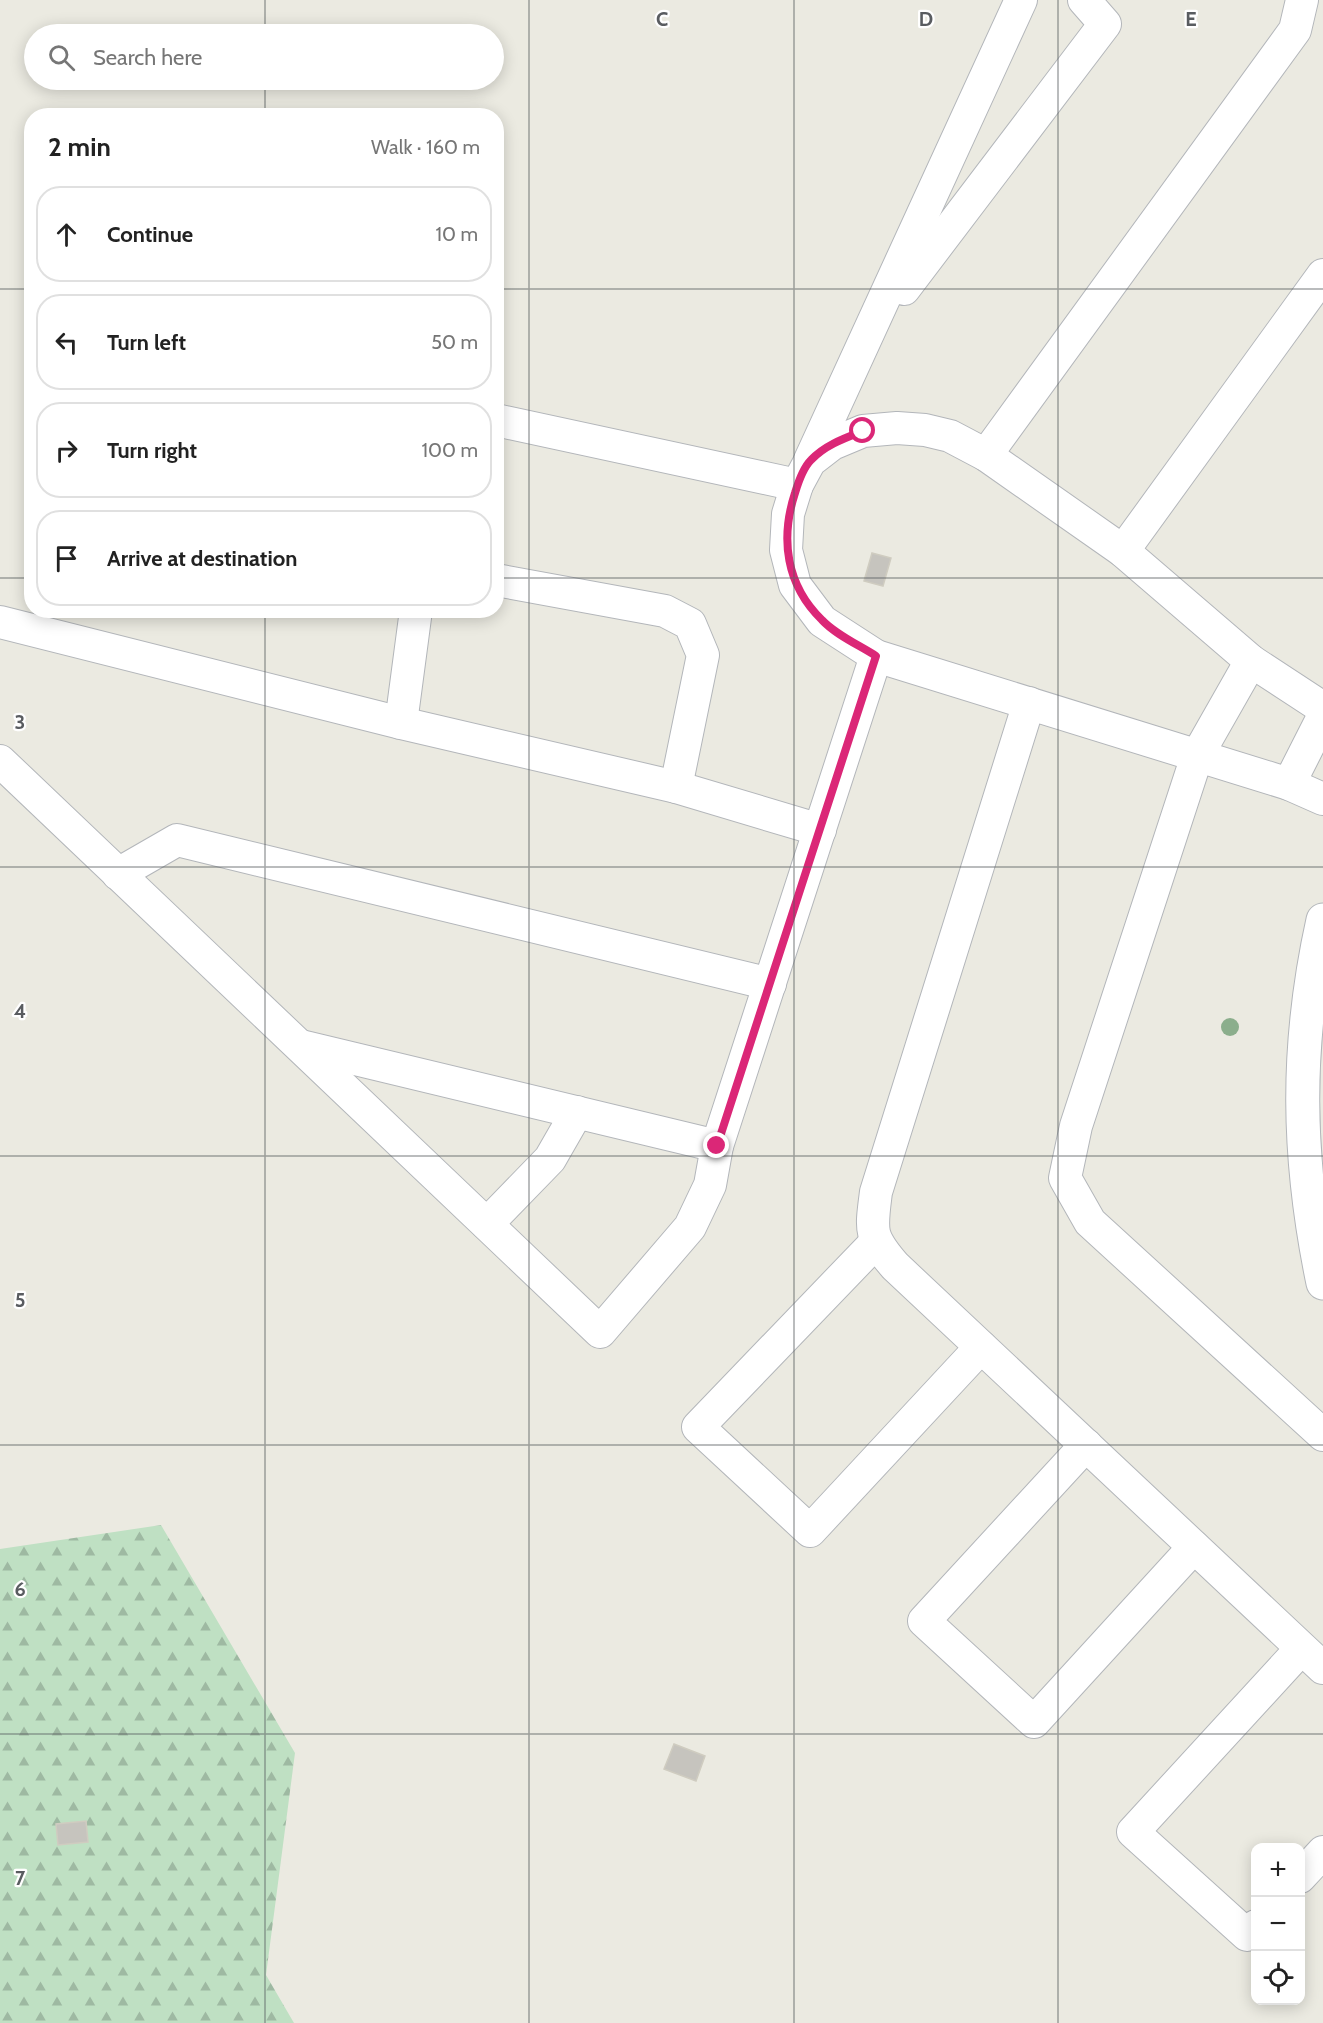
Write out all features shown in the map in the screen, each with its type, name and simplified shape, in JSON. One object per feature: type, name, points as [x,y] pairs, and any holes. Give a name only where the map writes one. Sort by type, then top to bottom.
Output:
[{"type":"street","points":[[1021,0],[869,336],[804,473],[788,514],[786,550],[795,585],[822,621],[876,656],[1289,784],[1323,799]]},
{"type":"street","points":[[869,336],[1105,24],[1084,0]]},
{"type":"street","points":[[986,455],[1295,30],[1302,0]]},
{"type":"street","points":[[1123,551],[1323,275]]},
{"type":"street","points":[[504,421],[804,473]]},
{"type":"street","points":[[804,473],[832,444],[863,431],[897,428],[925,430],[950,436],[986,455],[1123,551],[1251,661],[1323,708]]},
{"type":"street","points":[[504,581],[664,611],[690,624],[703,655],[676,787]]},
{"type":"street","points":[[401,723],[415,618]]},
{"type":"street","points":[[0,622],[401,723],[676,787],[820,830]]},
{"type":"street","points":[[0,761],[600,1332],[690,1227],[710,1185],[717,1146],[876,656]]},
{"type":"street","points":[[1251,661],[1197,756],[1076,1126],[1065,1178],[1090,1222],[1323,1435]]},
{"type":"street","points":[[1029,702],[876,1192],[872,1219],[875,1243],[895,1266],[1312,1658],[1133,1832],[1247,1935],[1251,1931]]},
{"type":"street","points":[[1289,784],[1323,717]]},
{"type":"street","points":[[118,874],[177,840],[770,984]]},
{"type":"street","points":[[1323,920],[1310,980],[1301,1100],[1311,1224],[1323,1283]]},
{"type":"street","points":[[299,1046],[717,1146]]},
{"type":"street","points":[[487,1224],[550,1159],[577,1112]]},
{"type":"street","points":[[875,1243],[698,1427],[810,1531],[981,1347]]},
{"type":"street","points":[[1086,1444],[924,1621],[1034,1722],[1194,1547]]},
{"type":"street","points":[[1305,1871],[1323,1852]]},
{"type":"green space","points":[[161,1525],[295,1753],[266,1975],[294,2023],[0,2023],[0,1549]]},
{"type":"building","points":[[872,553],[891,558],[883,586],[864,581]]},
{"type":"building","points":[[674,1744],[705,1756],[696,1781],[664,1769]]},
{"type":"building","points":[[86,1821],[88,1842],[58,1845],[56,1824]]},
{"type":"route","points":[[717,1146],[876,656],[822,621],[795,585],[786,550],[788,514],[797,485],[810,461],[832,444],[863,431]]}]
